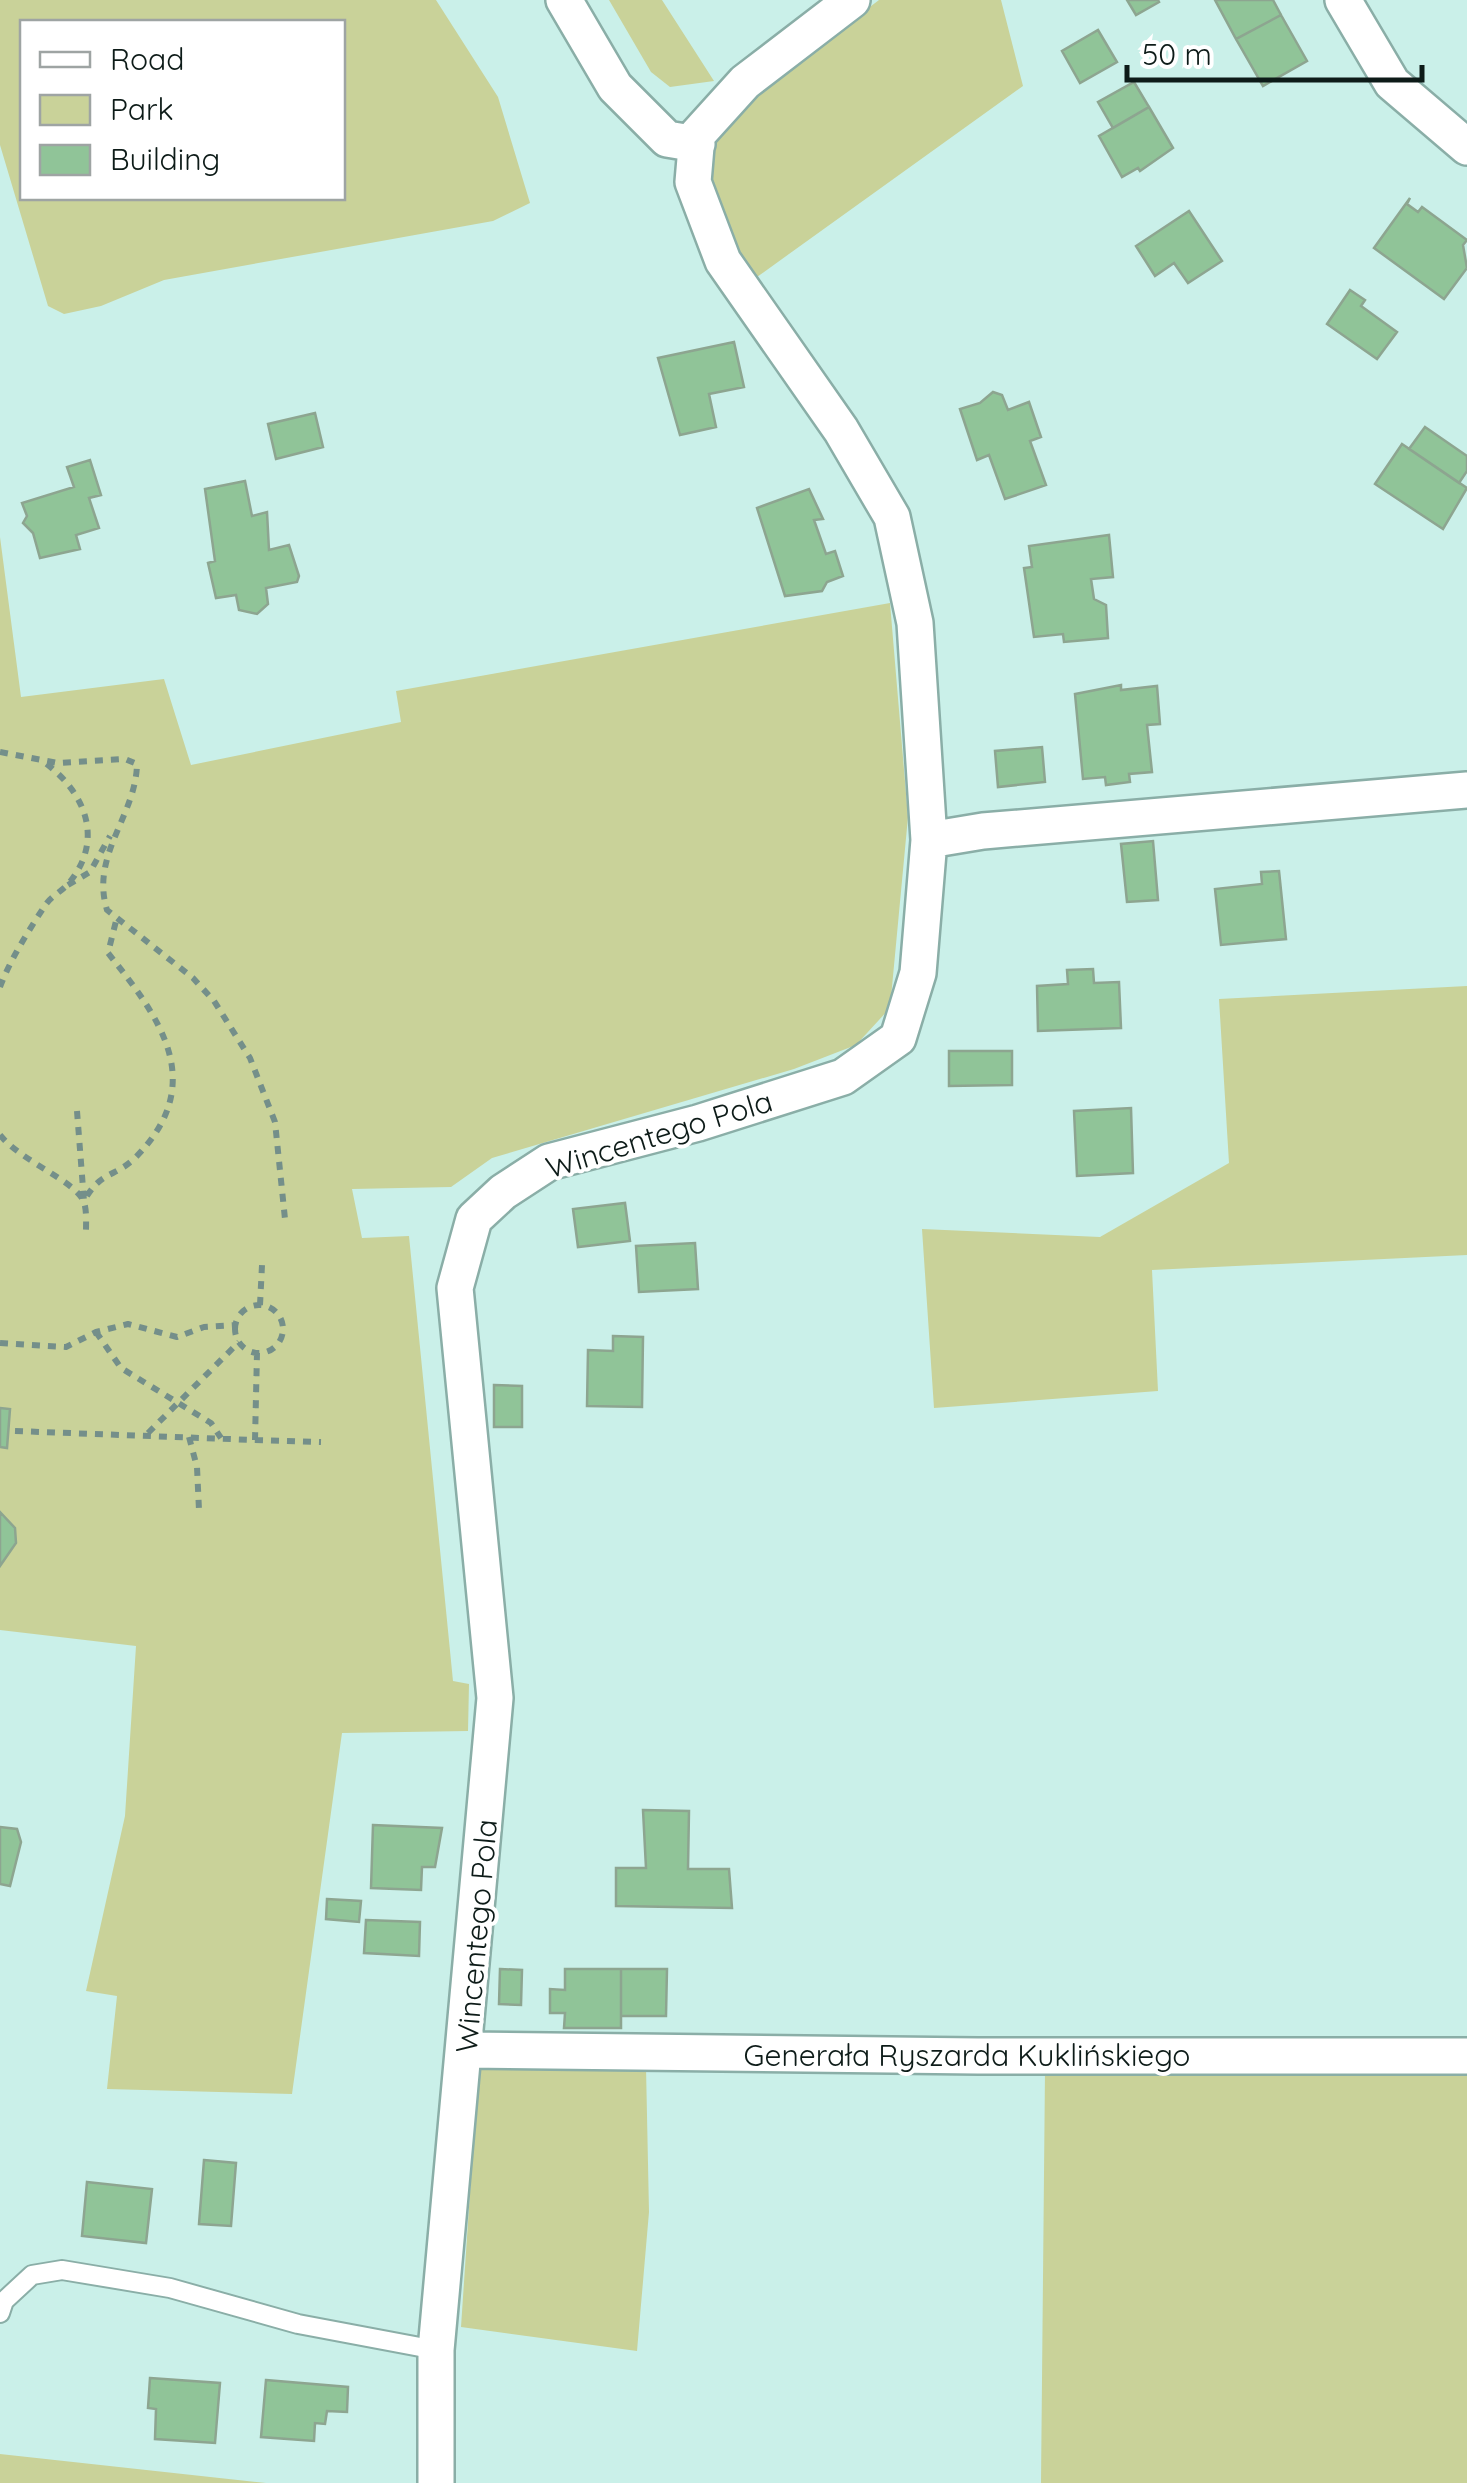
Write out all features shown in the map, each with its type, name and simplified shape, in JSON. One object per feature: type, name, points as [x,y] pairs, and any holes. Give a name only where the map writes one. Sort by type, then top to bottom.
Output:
[{"type":"street","points":[[564,0],[614,87],[667,139],[696,144],[698,135],[745,82],[852,0]]},
{"type":"street","points":[[1343,0],[1392,82],[1467,147]]},
{"type":"street","name":"Wincentego Pola","points":[[436,2483],[436,2350],[467,2050],[495,1698],[455,1288],[474,1219],[502,1192],[549,1162],[698,1123],[842,1077],[898,1038],[918,973],[929,840],[914,623],[892,517],[840,430],[723,262],[694,182],[696,144]]},
{"type":"street","points":[[929,840],[982,830],[1467,790]]},
{"type":"street","name":"Generała Ryszarda Kuklińskiego","points":[[467,2050],[1467,2056]]},
{"type":"lane","points":[[0,2313],[4,2301],[32,2276],[62,2270],[170,2288],[298,2324],[436,2350]]},
{"type":"path","points":[[0,752],[41,760],[124,759],[137,764],[135,782],[116,826],[90,872],[50,900],[0,987]]},
{"type":"path","points":[[41,760],[76,790],[85,810],[87,846],[82,864],[67,886]]},
{"type":"path","points":[[116,826],[102,873],[102,895],[116,920],[171,957],[194,978],[214,1001],[250,1058],[275,1122],[285,1219]]},
{"type":"path","points":[[84,1201],[95,1181],[132,1162],[150,1142],[164,1120],[172,1082],[166,1036],[141,992],[108,953],[116,920]]},
{"type":"path","points":[[76,1110],[86,1232]]},
{"type":"path","points":[[0,1135],[30,1164],[60,1179],[84,1201]]},
{"type":"path","points":[[260,1305],[262,1266]]},
{"type":"path","points":[[260,1305],[274,1310],[282,1326],[274,1348],[257,1352],[239,1342],[236,1325],[246,1309],[260,1305]]},
{"type":"path","points":[[0,1343],[66,1347],[96,1332],[128,1324],[178,1337],[204,1327],[236,1325]]},
{"type":"path","points":[[96,1332],[121,1368],[211,1423],[222,1439]]},
{"type":"path","points":[[147,1434],[239,1342]]},
{"type":"path","points":[[255,1440],[257,1352]]},
{"type":"path","points":[[14,1431],[321,1442]]},
{"type":"path","points":[[189,1437],[199,1510]]},
{"type":"green space","points":[[0,0],[436,0],[498,97],[530,203],[493,221],[164,280],[101,306],[64,314],[48,306],[0,145]]},
{"type":"green space","points":[[609,0],[662,0],[714,81],[670,87],[651,72]]},
{"type":"green space","points":[[879,0],[1001,0],[1023,86],[750,282],[706,169],[718,134],[747,101]]},
{"type":"green space","points":[[0,537],[21,697],[164,679],[191,765],[401,722],[396,691],[890,603],[908,817],[890,1008],[856,1045],[794,1069],[492,1158],[451,1187],[352,1189],[362,1238],[409,1236],[453,1681],[469,1684],[468,1731],[342,1733],[292,2094],[107,2089],[117,1996],[86,1991],[125,1816],[136,1646],[0,1630]]},
{"type":"green space","points":[[1467,986],[1467,1255],[1152,1270],[1158,1391],[934,1408],[922,1229],[1100,1237],[1229,1163],[1219,999]]},
{"type":"green space","points":[[488,2061],[646,2067],[649,2212],[637,2351],[461,2327],[478,2073]]},
{"type":"green space","points":[[1322,2066],[1467,2075],[1467,2483],[1041,2483],[1045,2071]]},
{"type":"green space","points":[[0,2454],[266,2483],[0,2483]]},
{"type":"building","points":[[1127,0],[1158,0],[1159,2],[1136,15]]},
{"type":"building","points":[[1215,0],[1273,0],[1281,15],[1236,39]]},
{"type":"building","points":[[1281,15],[1307,61],[1263,86],[1236,39]]},
{"type":"building","points":[[1098,30],[1117,62],[1080,83],[1062,51]]},
{"type":"building","points":[[1134,82],[1149,107],[1113,128],[1098,102]]},
{"type":"building","points":[[1149,107],[1173,148],[1140,171],[1138,168],[1122,177],[1099,136]]},
{"type":"building","points":[[1410,198],[1407,204],[1418,212],[1422,207],[1467,240],[1463,245],[1467,268],[1444,299],[1374,248]]},
{"type":"building","points":[[1189,211],[1222,261],[1188,283],[1174,263],[1155,276],[1136,246]]},
{"type":"building","points":[[1350,290],[1365,300],[1361,306],[1397,332],[1377,359],[1327,324]]},
{"type":"building","points":[[734,342],[744,387],[709,394],[716,427],[680,435],[658,358]]},
{"type":"building","points":[[993,392],[1002,395],[1008,410],[1029,402],[1041,437],[1030,441],[1046,485],[1005,499],[989,455],[977,460],[960,409],[980,403]]},
{"type":"building","points":[[315,413],[323,447],[276,459],[268,424]]},
{"type":"building","points":[[1425,427],[1467,456],[1467,471],[1459,483],[1409,449]]},
{"type":"building","points":[[1402,444],[1467,488],[1443,529],[1375,484]]},
{"type":"building","points":[[90,460],[101,495],[89,498],[99,528],[76,535],[80,549],[40,558],[33,533],[23,523],[27,516],[22,503],[74,487],[67,467]]},
{"type":"building","points":[[245,481],[252,516],[267,512],[269,550],[289,545],[299,576],[297,582],[266,588],[268,604],[257,614],[239,610],[236,595],[216,598],[208,563],[215,561],[205,489]]},
{"type":"building","points":[[809,489],[823,519],[814,520],[826,554],[835,551],[843,576],[827,582],[822,591],[785,596],[757,508]]},
{"type":"building","points":[[1109,535],[1113,577],[1091,579],[1094,599],[1106,605],[1108,638],[1064,642],[1063,634],[1034,637],[1024,568],[1032,567],[1029,546]]},
{"type":"building","points":[[1121,685],[1121,690],[1157,686],[1160,724],[1147,725],[1152,772],[1129,774],[1130,782],[1106,785],[1105,777],[1083,779],[1075,694]]},
{"type":"building","points":[[1042,747],[1045,782],[998,787],[995,751]]},
{"type":"building","points":[[1153,841],[1158,900],[1127,902],[1121,844]]},
{"type":"building","points":[[1279,871],[1286,939],[1221,945],[1215,889],[1262,884],[1261,872]]},
{"type":"building","points":[[1093,969],[1094,983],[1119,982],[1121,1028],[1038,1031],[1037,986],[1068,984],[1067,970]]},
{"type":"building","points":[[949,1051],[1012,1051],[1012,1085],[949,1086]]},
{"type":"building","points":[[1131,1108],[1133,1173],[1077,1176],[1074,1111]]},
{"type":"building","points":[[625,1203],[630,1241],[578,1247],[573,1209]]},
{"type":"building","points":[[695,1243],[698,1289],[639,1292],[636,1246]]},
{"type":"building","points":[[613,1336],[643,1337],[642,1407],[587,1406],[588,1350],[613,1351]]},
{"type":"building","points":[[494,1385],[522,1386],[522,1427],[494,1427]]},
{"type":"building","points":[[0,1408],[10,1409],[7,1448],[0,1447]]},
{"type":"building","points":[[0,1512],[15,1528],[16,1543],[0,1566]]},
{"type":"building","points":[[643,1810],[689,1811],[688,1869],[729,1869],[732,1908],[616,1906],[616,1868],[646,1868]]},
{"type":"building","points":[[373,1825],[442,1828],[435,1867],[422,1867],[421,1890],[371,1888]]},
{"type":"building","points":[[0,1827],[17,1829],[21,1842],[10,1886],[0,1884]]},
{"type":"building","points":[[327,1899],[361,1901],[359,1922],[326,1919]]},
{"type":"building","points":[[366,1920],[420,1922],[419,1956],[364,1953]]},
{"type":"building","points":[[500,1969],[522,1970],[521,2005],[499,2004]]},
{"type":"building","points":[[565,1969],[621,1969],[621,2028],[564,2028],[565,2013],[550,2013],[550,1989],[565,1990]]},
{"type":"building","points":[[621,1969],[667,1969],[666,2016],[621,2016]]},
{"type":"building","points":[[204,2160],[236,2163],[231,2226],[199,2224]]},
{"type":"building","points":[[87,2182],[152,2189],[146,2243],[82,2236]]},
{"type":"building","points":[[150,2378],[220,2383],[215,2443],[155,2439],[156,2409],[148,2408]]},
{"type":"building","points":[[266,2380],[348,2387],[347,2412],[327,2411],[325,2424],[315,2423],[314,2441],[261,2437]]}]
